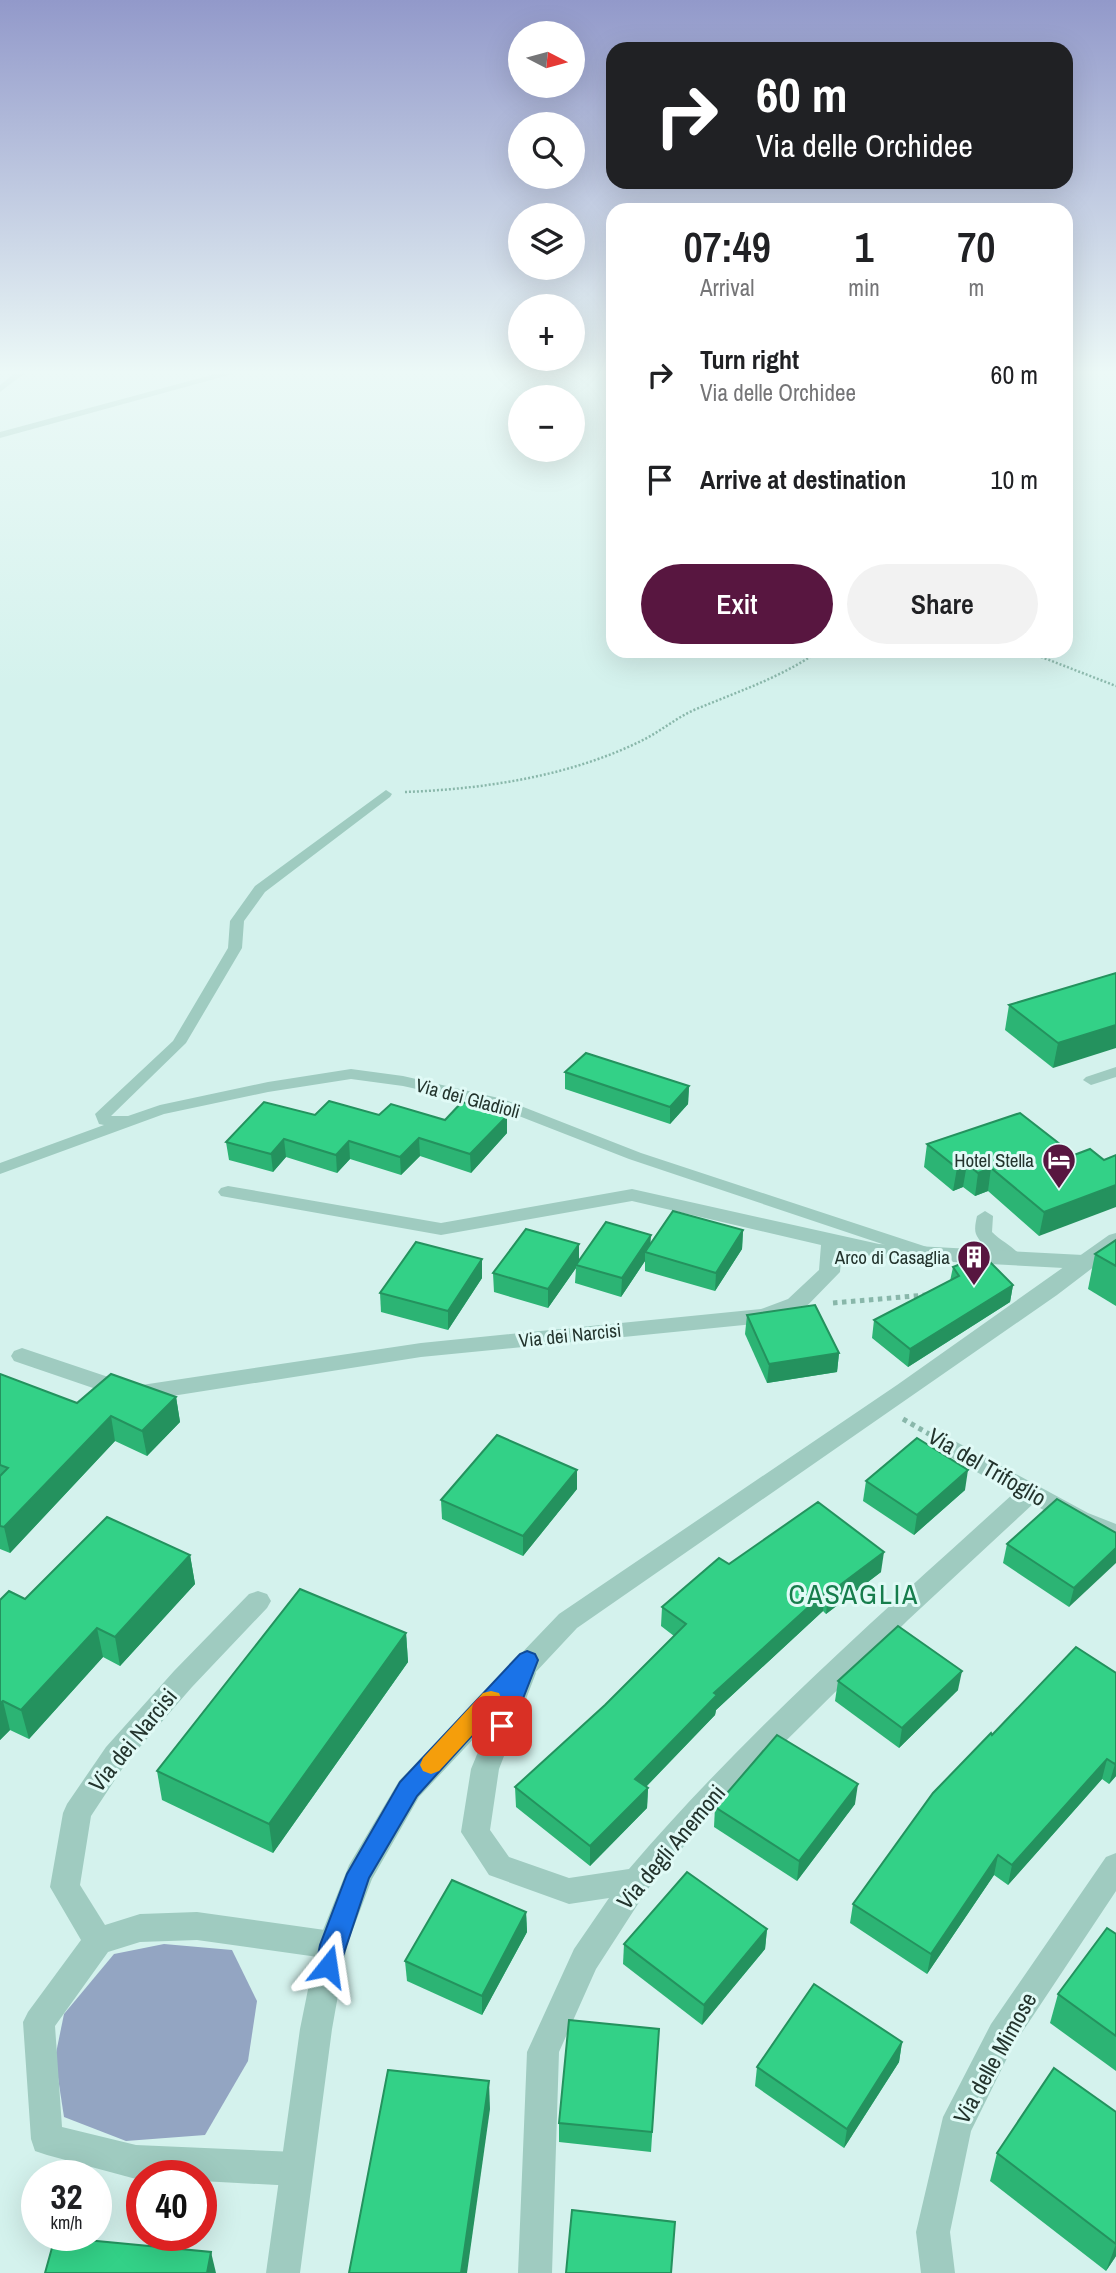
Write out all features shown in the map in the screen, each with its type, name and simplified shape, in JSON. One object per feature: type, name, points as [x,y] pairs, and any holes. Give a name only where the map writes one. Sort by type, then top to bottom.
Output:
[{"type":"street","points":[[228,1192],[441,1229],[632,1195],[879,1251],[1083,1262]]},
{"type":"street","points":[[282,2273],[316,2029],[332,1945],[359,1874],[409,1789],[527,1660],[568,1621],[905,1391],[1116,1240]]},
{"type":"street","name":"Via dei Narcisi","points":[[22,1356],[134,1394],[421,1350],[764,1316],[796,1304],[829,1272],[832,1241]]},
{"type":"street","name":"Via del Trifoglio","points":[[951,1447],[1079,1519],[1116,1534]]},
{"type":"street","name":"Via degli Anemoni","points":[[535,2273],[543,2052],[585,1959],[637,1881],[695,1812],[899,1613],[1031,1492]]},
{"type":"street","name":"Via dei Narcisi","points":[[98,1941],[65,1887],[77,1813],[116,1755],[183,1678],[258,1601]]},
{"type":"street","points":[[527,1660],[485,1769],[475,1832],[499,1866],[569,1891],[637,1881]]},
{"type":"street","name":"Via delle Mimose","points":[[938,2273],[933,2232],[955,2128],[1002,2035],[1116,1866]]},
{"type":"street","points":[[296,2169],[136,2162],[47,2139],[40,2022],[98,1941],[140,1928],[197,1926],[332,1945]]},
{"type":"lane","points":[[134,1119],[105,1121],[103,1114],[179,1043],[235,948],[237,921],[260,889],[386,794]]},
{"type":"lane","points":[[1091,1080],[1116,1072]]},
{"type":"lane","name":"Via dei Gladioli","points":[[0,1169],[160,1110],[241,1092],[351,1074],[403,1081],[498,1102],[635,1156],[926,1253]]},
{"type":"lane","points":[[985,1216],[984,1233],[996,1246],[1013,1257]]},
{"type":"path","points":[[386,794],[453,790],[512,781],[587,762],[643,740],[690,712],[790,671],[809,658]]},
{"type":"path","points":[[1044,658],[1116,686]]},
{"type":"path","points":[[796,1304],[931,1294]]},
{"type":"path","name":"Via del Trifoglio","points":[[905,1391],[922,1401],[901,1418],[951,1447]]},
{"type":"shaded area","points":[[164,1944],[232,1950],[257,2001],[248,2061],[205,2135],[126,2141],[64,2117],[55,2058],[64,2014],[114,1954]]},
{"type":"building","points":[[1116,973],[1116,1025],[1058,1043],[1009,1005]]},
{"type":"building","points":[[586,1053],[689,1086],[670,1107],[565,1072]]},
{"type":"building","points":[[329,1101],[379,1115],[391,1104],[445,1120],[462,1102],[507,1116],[470,1154],[419,1138],[400,1157],[349,1141],[336,1155],[284,1139],[271,1154],[226,1142],[264,1102],[315,1115]]},
{"type":"building","points":[[1020,1113],[1074,1155],[1090,1149],[1104,1160],[1116,1155],[1116,1185],[1044,1212],[991,1168],[978,1173],[967,1164],[957,1168],[927,1144]]},
{"type":"building","points":[[673,1211],[743,1230],[716,1273],[645,1252]]},
{"type":"building","points":[[606,1222],[651,1235],[622,1278],[576,1265]]},
{"type":"building","points":[[526,1229],[579,1244],[548,1289],[493,1273]]},
{"type":"building","points":[[1116,1240],[1116,1266],[1095,1254]]},
{"type":"building","points":[[416,1242],[482,1259],[448,1311],[380,1293]]},
{"type":"building","points":[[983,1255],[1013,1285],[910,1349],[874,1320],[959,1276],[953,1267]]},
{"type":"building","points":[[815,1305],[839,1353],[769,1364],[747,1315]]},
{"type":"building","points":[[0,1374],[77,1403],[111,1374],[176,1397],[142,1431],[111,1416],[4,1527],[0,1526],[0,1476],[8,1468],[0,1465]]},
{"type":"building","points":[[497,1435],[577,1470],[523,1536],[441,1500]]},
{"type":"building","points":[[917,1438],[968,1470],[917,1515],[866,1481]]},
{"type":"building","points":[[1057,1499],[1116,1533],[1116,1548],[1074,1588],[1007,1544]]},
{"type":"building","points":[[818,1502],[884,1552],[828,1594],[825,1592],[714,1693],[717,1695],[635,1779],[648,1788],[590,1846],[515,1787],[605,1705],[686,1624],[662,1607],[719,1558],[729,1564]]},
{"type":"building","points":[[107,1517],[190,1555],[115,1637],[97,1628],[21,1710],[3,1701],[0,1703],[0,1600],[9,1591],[25,1599]]},
{"type":"building","points":[[300,1589],[406,1633],[269,1824],[157,1771]]},
{"type":"building","points":[[898,1626],[962,1671],[902,1728],[838,1681]]},
{"type":"building","points":[[1076,1647],[1116,1673],[1115,1764],[1107,1759],[1012,1865],[998,1855],[931,1954],[853,1904],[933,1793]]},
{"type":"building","points":[[777,1735],[858,1784],[799,1861],[715,1807]]},
{"type":"building","points":[[687,1872],[767,1929],[704,2005],[624,1944]]},
{"type":"building","points":[[452,1880],[526,1912],[482,1996],[405,1961]]},
{"type":"building","points":[[1107,1928],[1116,1934],[1116,2036],[1058,1994]]},
{"type":"building","points":[[814,1984],[902,2042],[847,2129],[757,2067]]},
{"type":"building","points":[[569,2020],[659,2029],[652,2132],[559,2123]]},
{"type":"building","points":[[1054,2068],[1116,2112],[1116,2244],[997,2153]]},
{"type":"building","points":[[388,2070],[489,2081],[461,2273],[349,2273]]},
{"type":"building","points":[[572,2210],[675,2222],[671,2273],[566,2273]]},
{"type":"building","points":[[112,2242],[126,2244],[126,2251],[211,2252],[207,2273],[45,2273],[51,2251],[112,2251]]},
{"type":"slow traffic","points":[[431,1765],[491,1700]]},
{"type":"place","name":"Hotel Stella","points":[[1059,1190]]},
{"type":"place","name":"Arco di Casaglia","points":[[974,1287]]},
{"type":"district","name":"CASAGLIA","points":[[854,1594]]},
{"type":"route","points":[[328,1966],[332,1945],[359,1874],[409,1789],[527,1660],[502,1726]]}]
